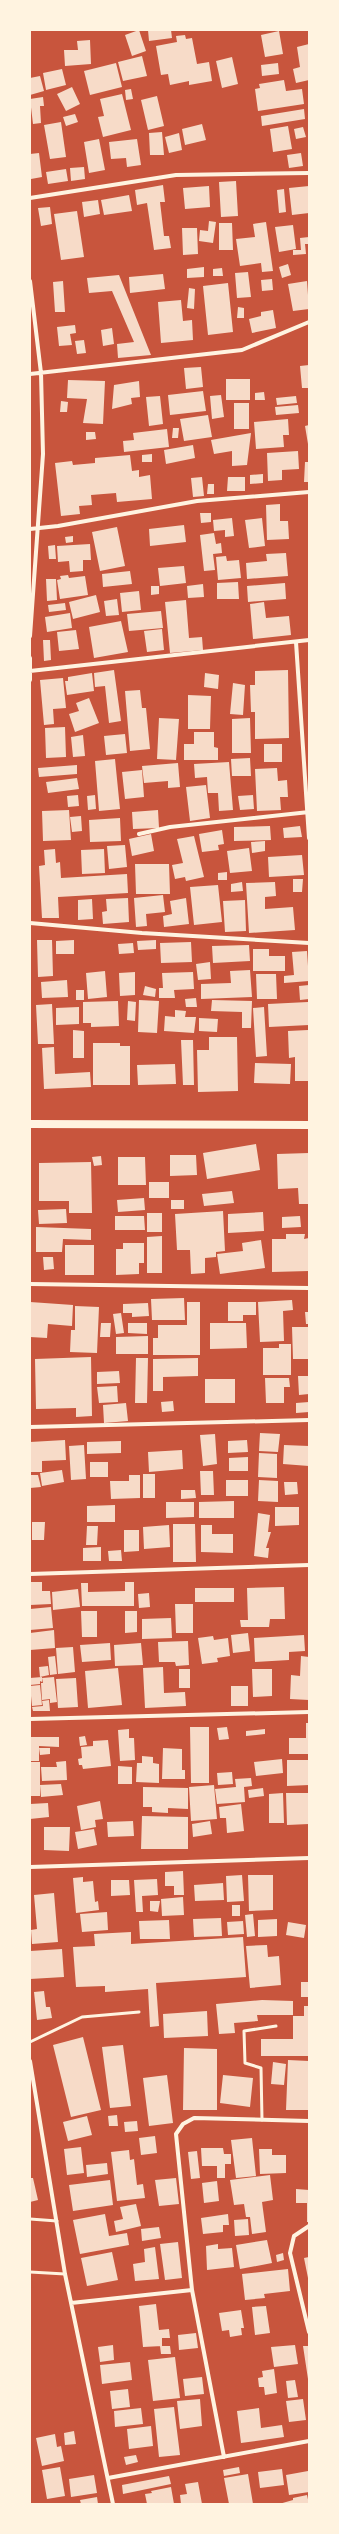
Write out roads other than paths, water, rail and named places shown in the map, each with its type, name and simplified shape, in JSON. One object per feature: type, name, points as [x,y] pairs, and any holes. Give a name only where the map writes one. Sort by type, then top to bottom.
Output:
[{"type":"main road","points":[[30,1124],[309,1126]]},
{"type":"street","points":[[30,198],[176,175],[309,173]]},
{"type":"street","points":[[30,282],[41,374],[43,454],[36,528],[30,636]]},
{"type":"street","points":[[30,374],[41,374],[242,350],[309,322]]},
{"type":"street","points":[[30,529],[197,501],[309,492]]},
{"type":"street","points":[[30,671],[309,640]]},
{"type":"street","points":[[296,642],[309,838]]},
{"type":"street","points":[[30,658],[30,680]]},
{"type":"street","points":[[139,834],[170,826],[308,812]]},
{"type":"street","points":[[30,923],[142,933],[309,943]]},
{"type":"street","points":[[30,1284],[309,1288]]},
{"type":"street","points":[[30,1427],[309,1420]]},
{"type":"street","points":[[30,1574],[309,1565]]},
{"type":"street","points":[[30,1719],[309,1712]]},
{"type":"street","points":[[30,1867],[309,1858]]},
{"type":"street","points":[[30,2061],[65,2274],[113,2504]]},
{"type":"street","points":[[224,2457],[192,2290],[176,2134],[183,2124],[194,2118],[309,2121]]},
{"type":"street","points":[[309,2226],[294,2236],[290,2253],[309,2332]]},
{"type":"street","points":[[71,2303],[192,2290]]},
{"type":"street","points":[[108,2478],[309,2441]]},
{"type":"lane","points":[[30,2042],[82,2016],[139,2012]]},
{"type":"lane","points":[[262,2120],[261,2068],[245,2063],[244,2031],[276,2026]]},
{"type":"lane","points":[[30,2219],[57,2221]]},
{"type":"lane","points":[[30,2272],[65,2274]]}]
